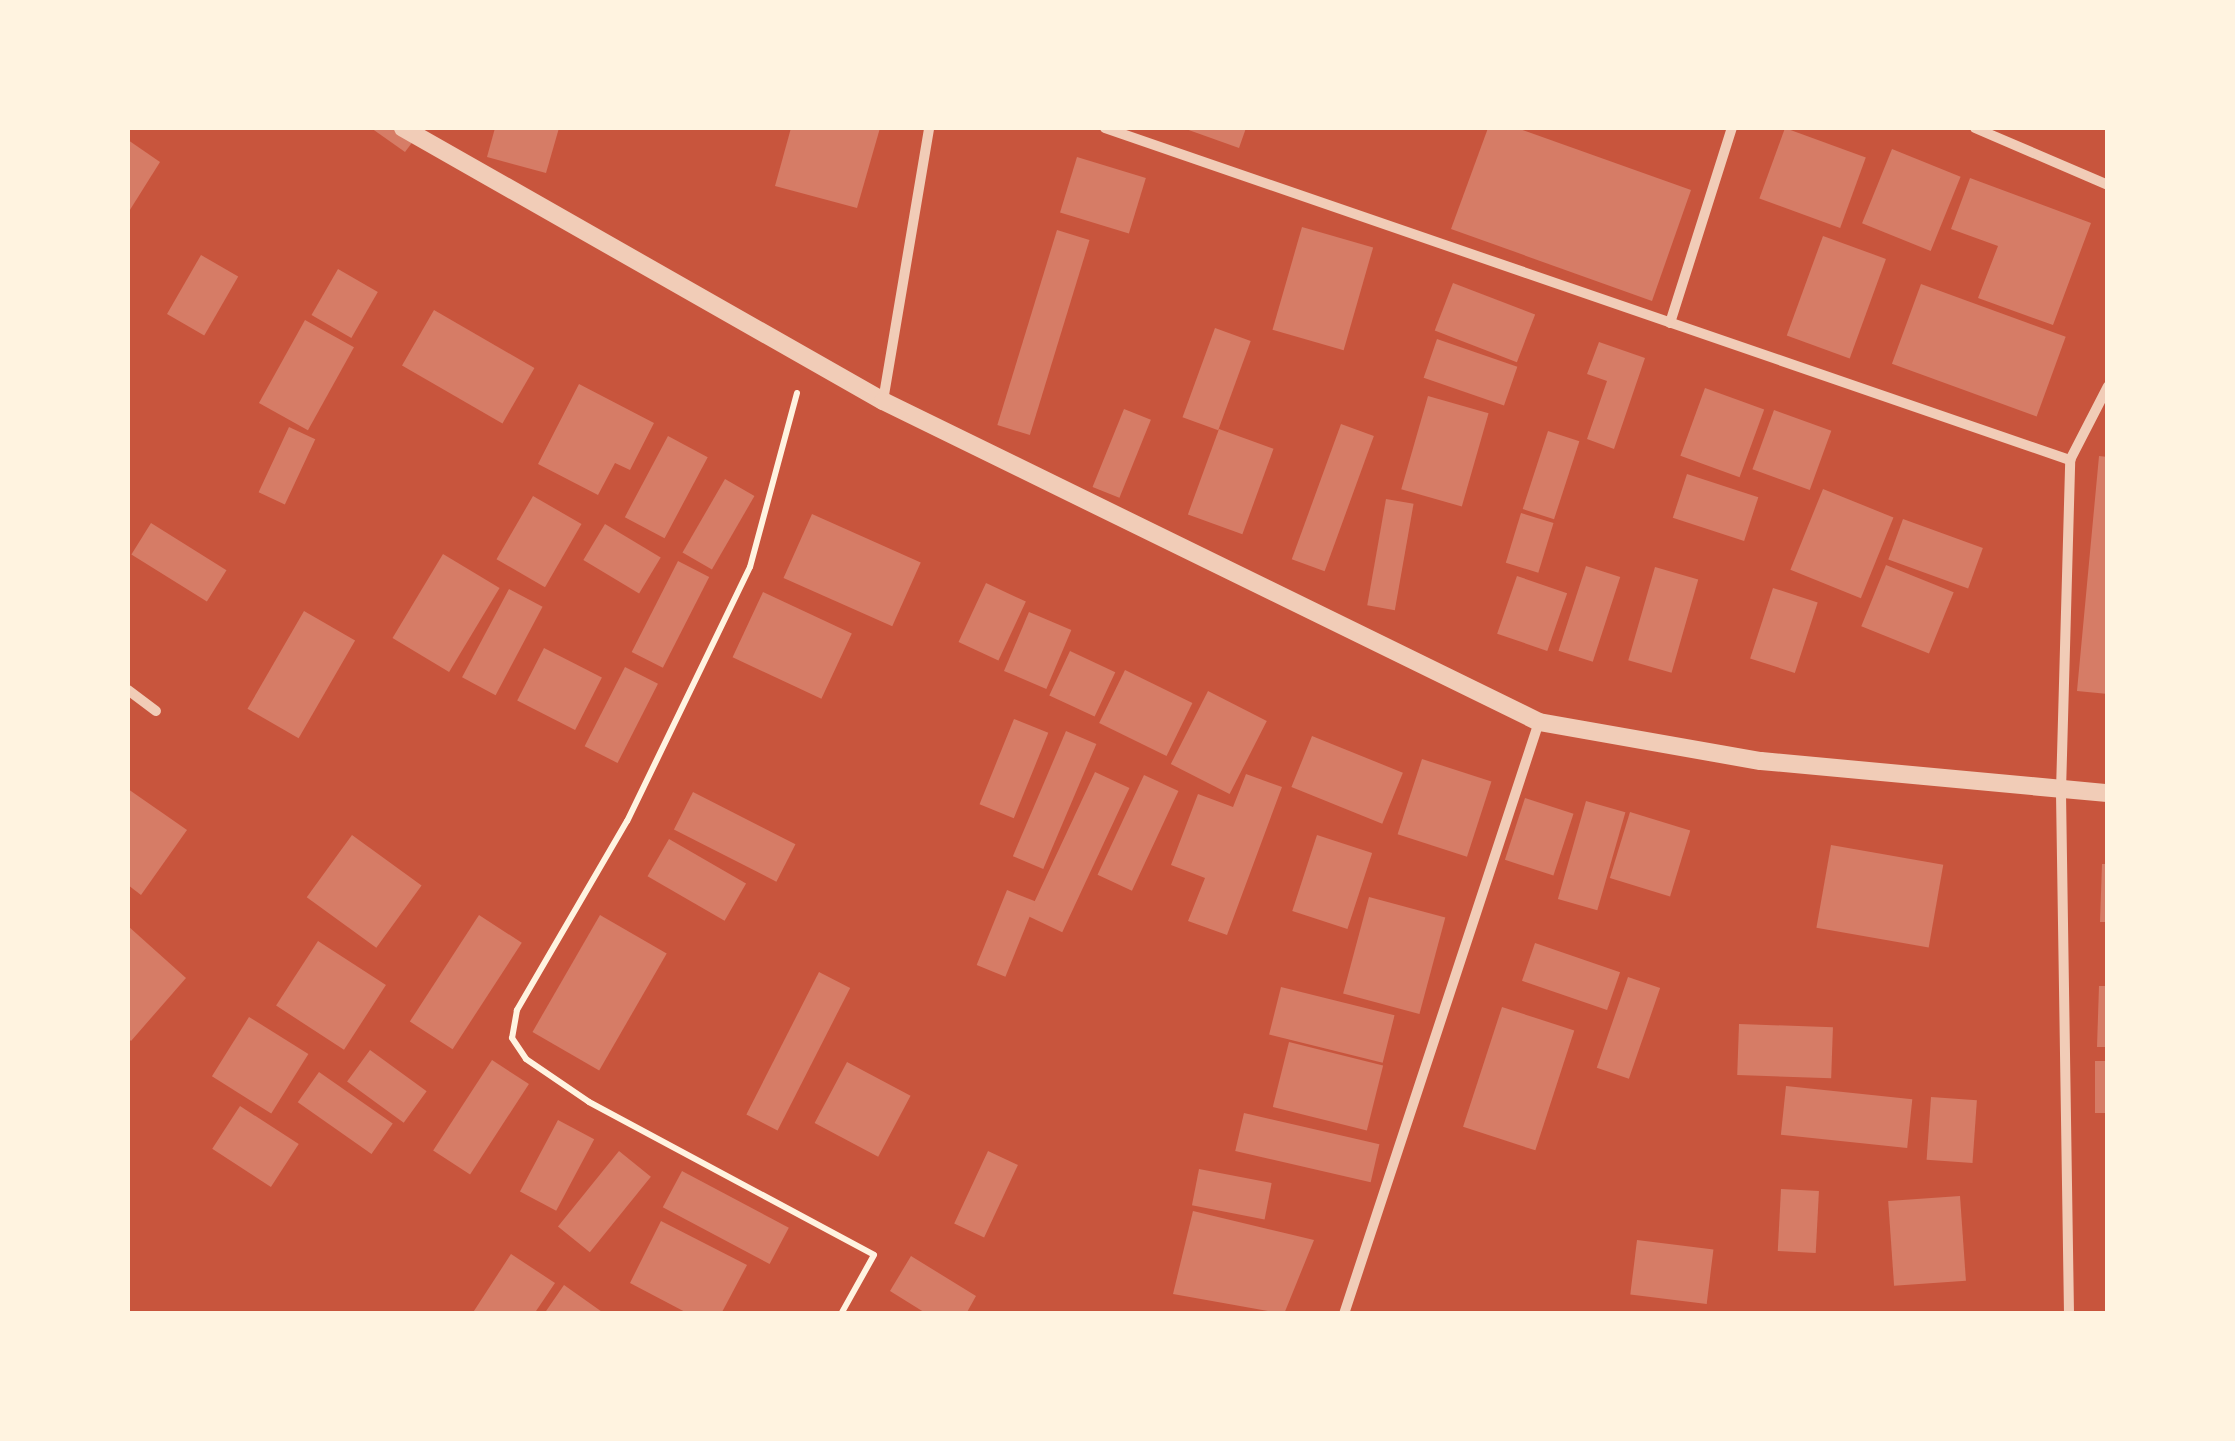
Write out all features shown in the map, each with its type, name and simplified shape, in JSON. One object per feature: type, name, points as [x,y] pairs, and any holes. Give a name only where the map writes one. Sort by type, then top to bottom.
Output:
[{"type":"street","points":[[402,128],[808,353],[883,401],[1539,722],[1761,760],[2108,793]]},
{"type":"street","points":[[883,401],[929,128]]},
{"type":"street","points":[[1105,128],[2070,460]]},
{"type":"street","points":[[1670,324],[1732,128]]},
{"type":"street","points":[[1975,128],[2108,184]]},
{"type":"street","points":[[2069,1314],[2062,791],[2070,460],[2108,386]]},
{"type":"street","points":[[128,690],[156,711]]},
{"type":"street","points":[[1344,1314],[1539,722]]},
{"type":"path","points":[[808,353],[750,568],[627,820],[516,1010],[512,1038],[526,1059],[589,1102],[874,1255],[840,1314]]},
{"type":"building","points":[[371,128],[423,128],[405,152]]},
{"type":"building","points":[[495,128],[559,128],[546,173],[487,157]]},
{"type":"building","points":[[791,128],[880,128],[857,208],[775,186]]},
{"type":"building","points":[[1183,128],[1246,128],[1239,148]]},
{"type":"building","points":[[1488,128],[1517,128],[1691,190],[1652,301],[1451,229]]},
{"type":"building","points":[[1785,128],[1866,157],[1840,228],[1759,198]]},
{"type":"building","points":[[128,140],[160,162],[128,213]]},
{"type":"building","points":[[1892,149],[1961,177],[1931,251],[1862,223]]},
{"type":"building","points":[[1077,157],[1146,178],[1129,234],[1060,212]]},
{"type":"building","points":[[1970,178],[2091,223],[2053,325],[1978,298],[1998,246],[1951,229]]},
{"type":"building","points":[[1302,227],[1373,247],[1344,350],[1273,330]]},
{"type":"building","points":[[1057,230],[1090,240],[1030,435],[997,425]]},
{"type":"building","points":[[1823,236],[1886,259],[1850,359],[1787,336]]},
{"type":"building","points":[[201,255],[238,276],[204,335],[167,314]]},
{"type":"building","points":[[338,269],[378,292],[351,338],[312,315]]},
{"type":"building","points":[[1453,283],[1535,315],[1517,362],[1435,331]]},
{"type":"building","points":[[1921,284],[2066,337],[2037,417],[1892,364]]},
{"type":"building","points":[[434,310],[534,368],[502,423],[402,365]]},
{"type":"building","points":[[305,320],[354,347],[308,430],[259,403]]},
{"type":"building","points":[[1215,328],[1251,341],[1218,430],[1183,417]]},
{"type":"building","points":[[1437,339],[1517,367],[1504,405],[1424,378]]},
{"type":"building","points":[[1599,342],[1645,358],[1614,449],[1587,439],[1607,381],[1587,374]]},
{"type":"building","points":[[579,384],[654,423],[630,470],[615,463],[598,495],[538,464]]},
{"type":"building","points":[[1705,388],[1764,410],[1740,477],[1680,456]]},
{"type":"building","points":[[1428,396],[1489,413],[1462,507],[1401,489]]},
{"type":"building","points":[[1124,409],[1151,420],[1119,498],[1093,487]]},
{"type":"building","points":[[1774,410],[1831,431],[1810,490],[1752,469]]},
{"type":"building","points":[[1341,424],[1374,436],[1325,571],[1292,559]]},
{"type":"building","points":[[289,427],[315,439],[285,505],[259,492]]},
{"type":"building","points":[[1219,429],[1274,449],[1242,534],[1188,515]]},
{"type":"building","points":[[1548,431],[1579,441],[1554,519],[1523,509]]},
{"type":"building","points":[[668,436],[708,457],[665,538],[625,517]]},
{"type":"building","points":[[2099,456],[2108,457],[2108,694],[2077,691]]},
{"type":"building","points":[[1687,474],[1758,497],[1744,541],[1673,518]]},
{"type":"building","points":[[725,479],[754,496],[712,570],[682,553]]},
{"type":"building","points":[[1823,489],[1893,517],[1861,598],[1790,570]]},
{"type":"building","points":[[533,496],[581,524],[545,587],[497,559]]},
{"type":"building","points":[[1386,499],[1414,504],[1395,610],[1367,605]]},
{"type":"building","points":[[1521,513],[1554,523],[1538,573],[1506,563]]},
{"type":"building","points":[[812,514],[921,562],[892,626],[784,578]]},
{"type":"building","points":[[1903,519],[1983,548],[1968,588],[1888,559]]},
{"type":"building","points":[[151,523],[226,570],[207,602],[131,554]]},
{"type":"building","points":[[605,524],[661,557],[639,593],[583,560]]},
{"type":"building","points":[[443,554],[500,588],[449,672],[393,638]]},
{"type":"building","points":[[678,561],[709,577],[663,668],[632,652]]},
{"type":"building","points":[[1886,565],[1954,592],[1929,654],[1861,626]]},
{"type":"building","points":[[1586,566],[1620,577],[1593,662],[1558,651]]},
{"type":"building","points":[[1655,567],[1698,579],[1672,673],[1628,660]]},
{"type":"building","points":[[1517,576],[1567,593],[1547,651],[1497,634]]},
{"type":"building","points":[[986,583],[1026,602],[998,661],[959,642]]},
{"type":"building","points":[[1773,588],[1818,603],[1795,673],[1750,658]]},
{"type":"building","points":[[509,589],[543,607],[496,695],[462,677]]},
{"type":"building","points":[[763,592],[852,633],[821,699],[733,657]]},
{"type":"building","points":[[304,611],[355,640],[299,738],[248,709]]},
{"type":"building","points":[[1029,612],[1071,630],[1046,689],[1004,671]]},
{"type":"building","points":[[544,648],[602,678],[575,730],[517,701]]},
{"type":"building","points":[[1070,651],[1115,672],[1095,717],[1049,695]]},
{"type":"building","points":[[625,667],[658,684],[618,763],[585,746]]},
{"type":"building","points":[[1125,670],[1192,703],[1167,756],[1099,723]]},
{"type":"building","points":[[1208,691],[1267,721],[1230,794],[1171,764]]},
{"type":"building","points":[[1014,719],[1048,733],[1014,818],[980,804]]},
{"type":"building","points":[[1066,731],[1096,744],[1043,869],[1013,856]]},
{"type":"building","points":[[1312,736],[1403,773],[1382,824],[1291,787]]},
{"type":"building","points":[[1422,759],[1491,782],[1467,857],[1398,834]]},
{"type":"building","points":[[1095,772],[1129,788],[1062,932],[1028,916]]},
{"type":"building","points":[[1246,774],[1282,787],[1227,935],[1188,921],[1205,878],[1171,865],[1198,794],[1233,807]]},
{"type":"building","points":[[1144,775],[1178,791],[1132,891],[1098,875]]},
{"type":"building","points":[[128,789],[187,830],[141,895],[128,885]]},
{"type":"building","points":[[693,792],[795,844],[776,882],[674,829]]},
{"type":"building","points":[[1525,798],[1574,814],[1553,876],[1505,860]]},
{"type":"building","points":[[1586,801],[1625,812],[1597,910],[1558,899]]},
{"type":"building","points":[[1630,812],[1690,830],[1670,896],[1610,878]]},
{"type":"building","points":[[352,835],[422,886],[376,948],[307,897]]},
{"type":"building","points":[[1317,835],[1372,853],[1347,929],[1292,911]]},
{"type":"building","points":[[669,839],[746,884],[725,921],[648,876]]},
{"type":"building","points":[[1831,845],[1943,865],[1929,948],[1816,928]]},
{"type":"building","points":[[2102,864],[2108,864],[2108,922],[2100,922]]},
{"type":"building","points":[[1007,890],[1036,902],[1005,977],[977,965]]},
{"type":"building","points":[[1369,897],[1445,917],[1419,1014],[1343,994]]},
{"type":"building","points":[[479,915],[522,943],[453,1049],[410,1022]]},
{"type":"building","points":[[600,915],[667,954],[599,1070],[533,1032]]},
{"type":"building","points":[[128,926],[186,978],[131,1041],[128,1038]]},
{"type":"building","points":[[318,941],[386,985],[344,1050],[276,1006]]},
{"type":"building","points":[[1535,943],[1620,972],[1607,1010],[1522,981]]},
{"type":"building","points":[[819,972],[850,988],[778,1130],[746,1115]]},
{"type":"building","points":[[1628,977],[1660,988],[1629,1079],[1597,1068]]},
{"type":"building","points":[[2099,986],[2108,986],[2108,1047],[2097,1047]]},
{"type":"building","points":[[1281,987],[1395,1015],[1383,1063],[1269,1035]]},
{"type":"building","points":[[1502,1007],[1574,1030],[1535,1150],[1463,1127]]},
{"type":"building","points":[[249,1017],[308,1054],[271,1113],[212,1076]]},
{"type":"building","points":[[1739,1024],[1833,1027],[1831,1078],[1737,1075]]},
{"type":"building","points":[[1289,1042],[1383,1065],[1367,1130],[1273,1107]]},
{"type":"building","points":[[370,1050],[427,1091],[404,1123],[347,1082]]},
{"type":"building","points":[[492,1060],[529,1084],[470,1175],[433,1151]]},
{"type":"building","points":[[2095,1061],[2108,1061],[2108,1113],[2095,1113]]},
{"type":"building","points":[[847,1062],[911,1096],[878,1157],[815,1123]]},
{"type":"building","points":[[319,1072],[393,1124],[372,1154],[298,1102]]},
{"type":"building","points":[[1786,1086],[1912,1099],[1907,1148],[1781,1135]]},
{"type":"building","points":[[1931,1097],[1977,1100],[1972,1163],[1927,1160]]},
{"type":"building","points":[[240,1106],[299,1144],[271,1187],[212,1149]]},
{"type":"building","points":[[1244,1113],[1379,1144],[1371,1182],[1235,1151]]},
{"type":"building","points":[[558,1120],[594,1139],[556,1211],[520,1192]]},
{"type":"building","points":[[619,1151],[651,1177],[590,1252],[558,1226]]},
{"type":"building","points":[[988,1151],[1018,1165],[984,1237],[954,1224]]},
{"type":"building","points":[[1199,1169],[1272,1183],[1265,1219],[1192,1205]]},
{"type":"building","points":[[682,1171],[789,1228],[770,1264],[663,1207]]},
{"type":"building","points":[[1781,1189],[1819,1191],[1816,1253],[1778,1251]]},
{"type":"building","points":[[1960,1196],[1966,1281],[1894,1286],[1888,1201]]},
{"type":"building","points":[[1193,1211],[1314,1240],[1284,1314],[1173,1294]]},
{"type":"building","points":[[661,1221],[747,1265],[721,1314],[689,1314],[630,1283]]},
{"type":"building","points":[[1637,1240],[1713,1249],[1707,1304],[1630,1295]]},
{"type":"building","points":[[511,1254],[555,1283],[534,1314],[472,1314]]},
{"type":"building","points":[[911,1256],[976,1296],[966,1314],[927,1314],[890,1291]]},
{"type":"building","points":[[564,1285],[605,1314],[544,1314]]}]
